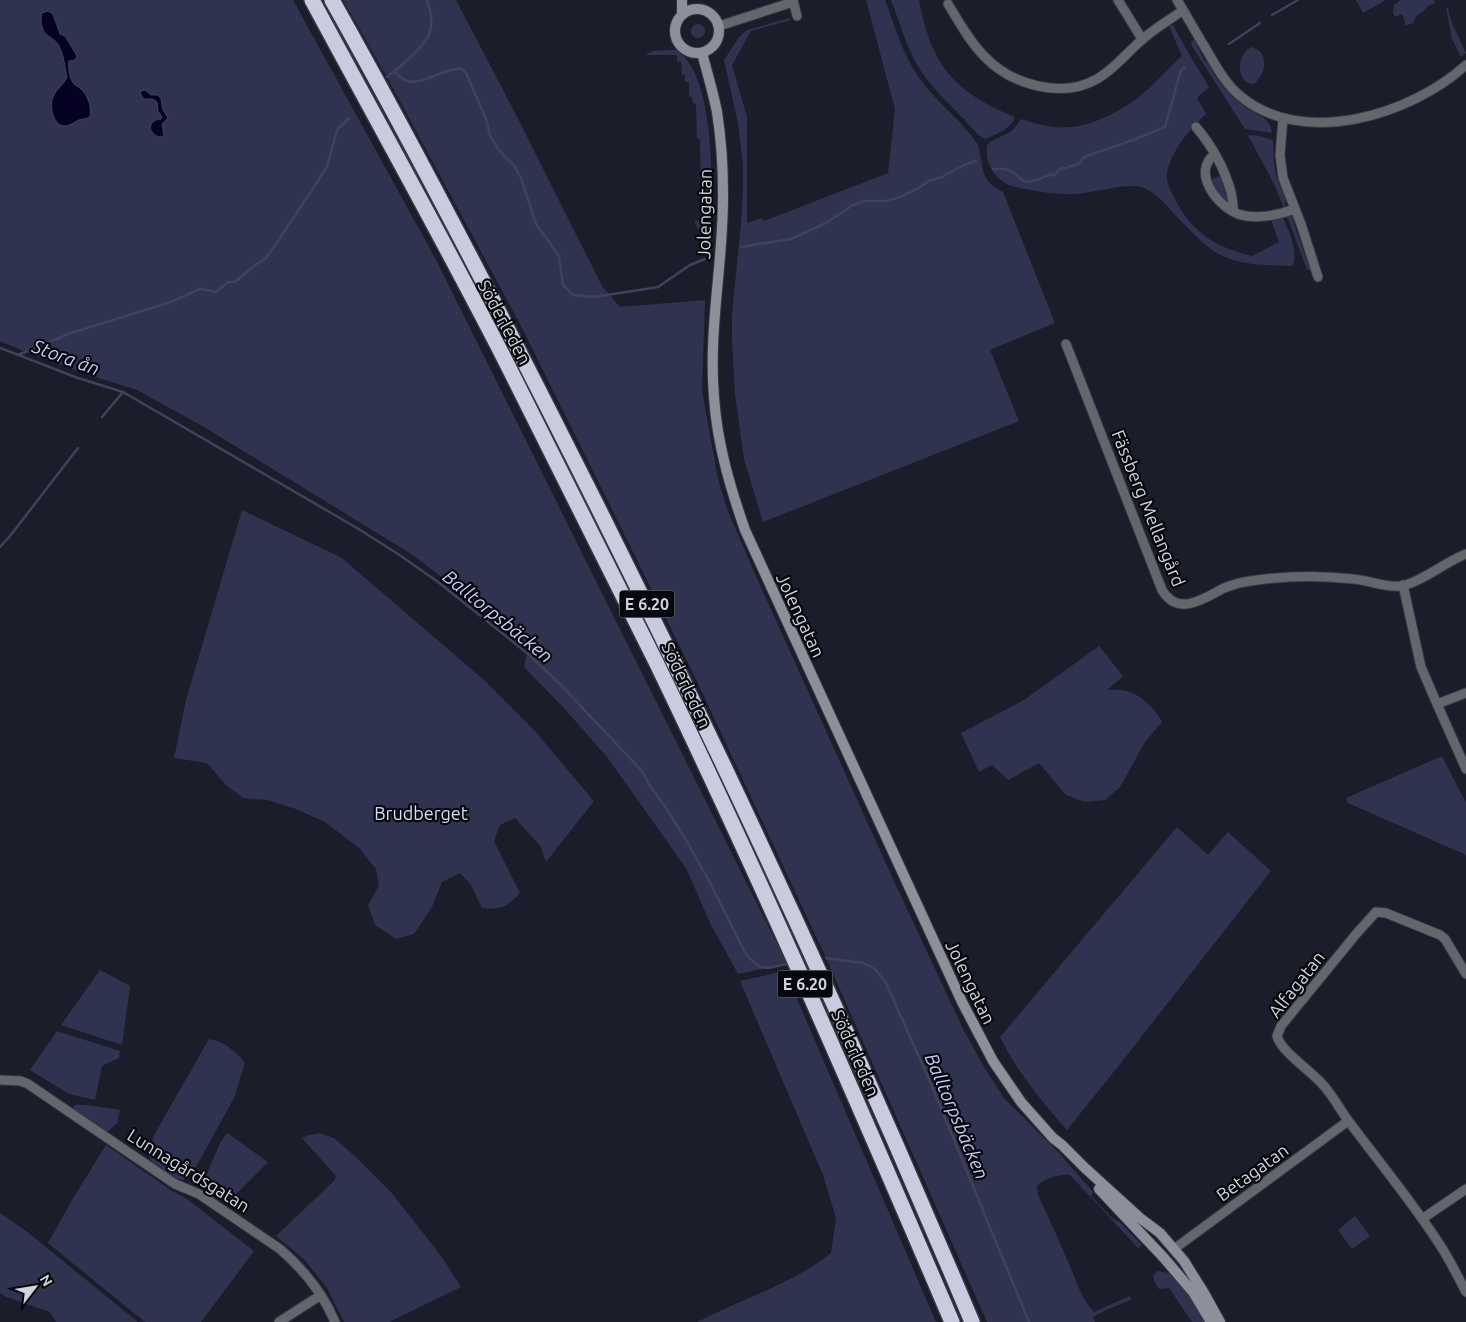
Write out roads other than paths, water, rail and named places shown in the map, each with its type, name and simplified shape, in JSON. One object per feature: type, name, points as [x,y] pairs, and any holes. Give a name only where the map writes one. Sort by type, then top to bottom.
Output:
[{"type":"highway","name":"Söderleden","points":[[312,0],[503,356],[656,664],[764,893],[863,1114],[952,1322]]},
{"type":"highway","name":"Söderleden","points":[[332,0],[514,340],[697,707],[768,859],[920,1197],[972,1322]]},
{"type":"street","points":[[682,0],[682,15],[676,25],[675,33],[677,41],[682,48],[690,52],[702,53],[716,43],[719,35],[719,26],[714,17],[706,11],[699,0]]},
{"type":"street","points":[[1118,0],[1142,39]]},
{"type":"street","points":[[1177,0],[1230,86],[1259,109],[1283,119],[1308,122],[1369,117],[1405,104],[1428,92],[1447,81],[1466,65]]},
{"type":"street","points":[[719,26],[793,1],[797,16]]},
{"type":"street","points":[[948,4],[980,51],[995,66],[1012,77],[1050,88],[1077,87],[1098,79],[1142,39],[1183,10]]},
{"type":"street","points":[[682,15],[694,10],[706,11]]},
{"type":"street","name":"Jolengatan","points":[[702,53],[717,112],[724,192],[713,360],[714,398],[723,458],[745,530],[976,1032],[993,1061],[1011,1089],[1053,1138],[1140,1218],[1160,1233],[1197,1280],[1220,1322]]},
{"type":"street","points":[[1283,119],[1280,165],[1318,277]]},
{"type":"street","points":[[1196,126],[1209,143],[1227,179],[1234,208],[1233,212]]},
{"type":"street","points":[[1215,154],[1210,157],[1206,165],[1208,184],[1220,203],[1233,212],[1244,215],[1269,216],[1295,209]]},
{"type":"street","name":"Fässberg Mellangård","points":[[1066,344],[1162,590],[1170,601],[1177,604],[1186,604],[1211,596],[1226,588],[1269,578],[1319,577],[1353,579],[1403,586]]},
{"type":"street","points":[[1466,554],[1403,586],[1421,667],[1466,769]]},
{"type":"street","points":[[1436,704],[1466,694]]},
{"type":"street","name":"Alfagatan","points":[[1466,974],[1446,939],[1386,913],[1376,912],[1356,933],[1281,1026],[1277,1036],[1280,1044],[1321,1082],[1441,1247],[1466,1292]]},
{"type":"street","name":"Lunnagårdsgatan","points":[[0,1080],[21,1081],[28,1084],[175,1184],[198,1194],[242,1222],[290,1257],[313,1283],[335,1322]]},
{"type":"street","name":"Betagatan","points":[[1174,1250],[1348,1121]]},
{"type":"street","name":"Jolengatan","points":[[1053,1138],[1058,1148],[1164,1258],[1193,1292],[1211,1322]]},
{"type":"street","points":[[1422,1220],[1466,1189]]},
{"type":"street","points":[[279,1322],[321,1295]]},
{"type":"waterway","points":[[387,77],[417,51],[429,35],[431,18],[427,0]]},
{"type":"waterway","points":[[1272,15],[1298,0]]},
{"type":"waterway","points":[[1229,44],[1260,23]]},
{"type":"waterway","points":[[993,169],[1006,169],[1025,182],[1037,180],[1051,174],[1054,176],[1061,168],[1080,163],[1087,156],[1165,127],[1181,71],[1185,67]]},
{"type":"waterway","points":[[394,72],[402,79],[413,82],[455,69],[462,69],[466,73],[486,119],[490,136],[499,150],[515,167],[521,178],[536,224],[559,256],[563,285],[573,295],[594,297],[658,287],[690,265],[705,259]]},
{"type":"waterway","name":"Stora ån","points":[[18,355],[71,333],[171,302],[200,289],[216,292],[228,282],[235,282],[265,259],[274,247],[327,167],[337,130],[349,118]]},
{"type":"waterway","points":[[741,247],[791,239],[826,223],[853,205],[864,201],[887,201],[900,197],[929,181],[976,161]]},
{"type":"waterway","name":"Balltorpsbäcken","points":[[0,348],[78,378],[123,392],[357,528],[438,582],[527,653],[558,682],[642,771],[685,838],[747,956],[760,967],[768,968],[787,964]]},
{"type":"waterway","points":[[102,417],[123,392]]},
{"type":"waterway","points":[[0,547],[78,448]]},
{"type":"waterway","name":"Balltorpsbäcken","points":[[826,958],[863,963],[875,969],[886,983],[928,1077],[1029,1322]]},
{"type":"park label","name":"Brudberget","points":[[421,813]]}]
